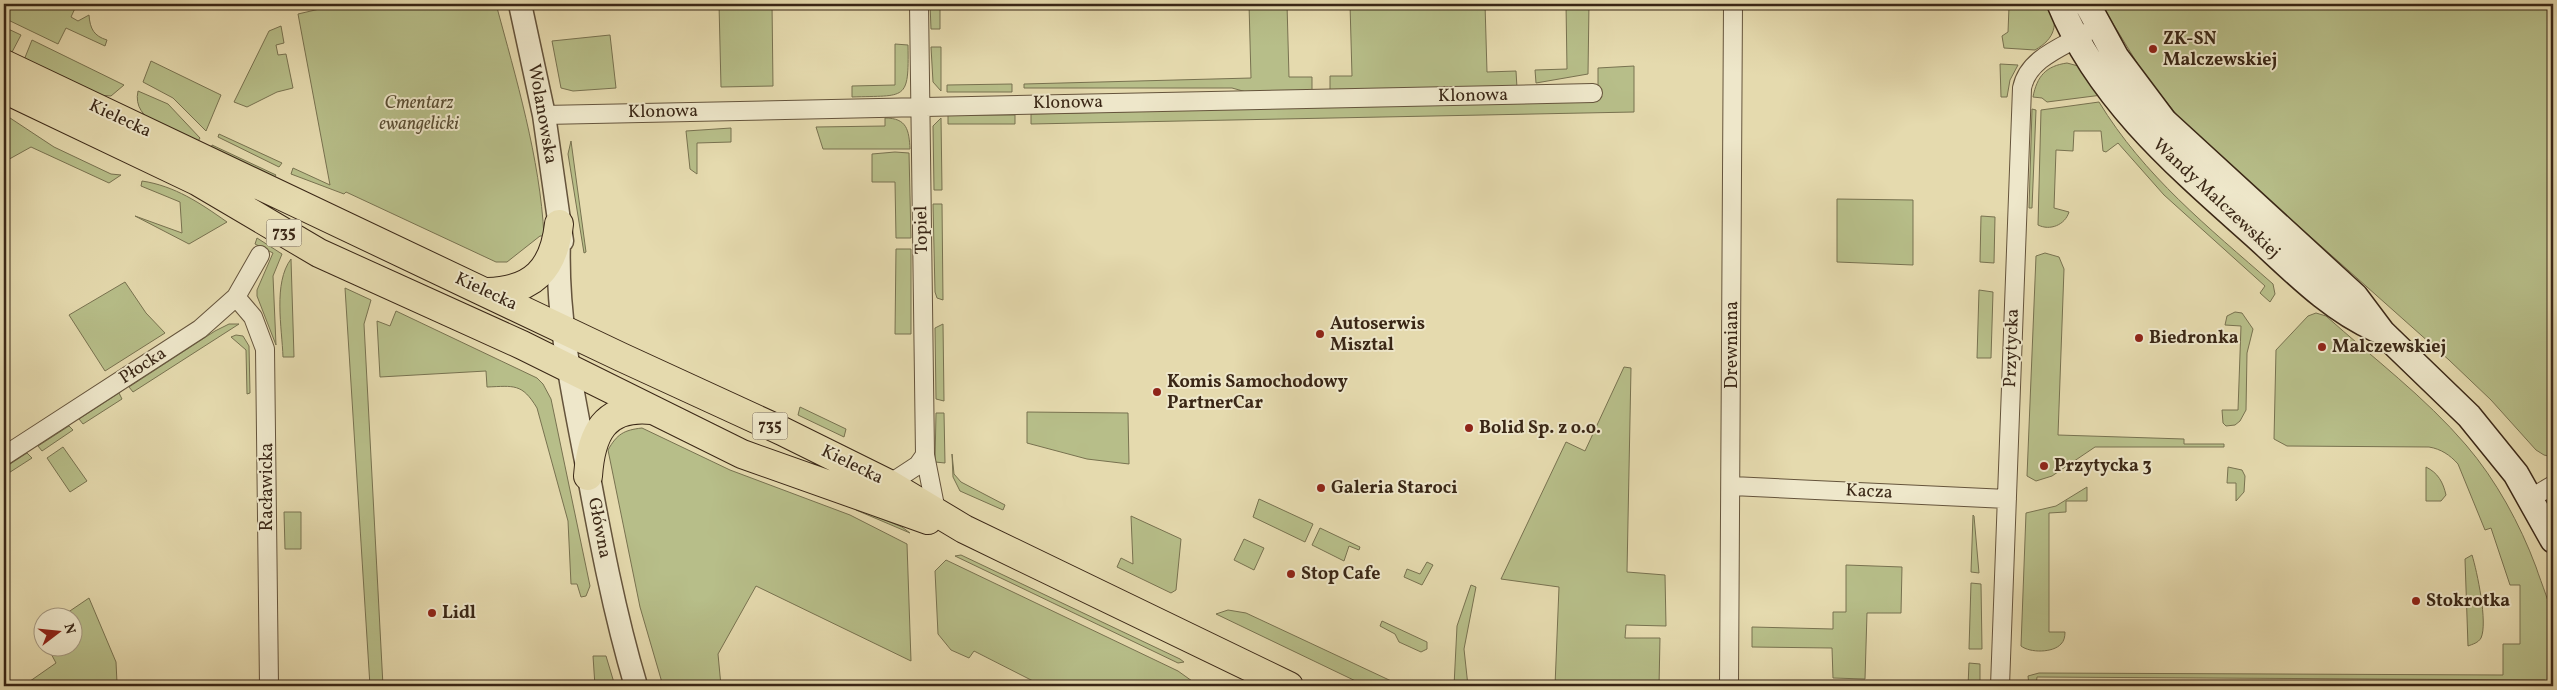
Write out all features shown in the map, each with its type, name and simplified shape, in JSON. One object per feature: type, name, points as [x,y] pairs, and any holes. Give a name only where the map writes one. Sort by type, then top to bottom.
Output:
[{"type":"main road","points":[[2060,4],[2088,32]]},
{"type":"main road","points":[[2087,4],[2088,32]]},
{"type":"main road","name":"Wandy Malczewskiej","points":[[2088,32],[2125,111],[2161,150],[2334,304],[2382,332],[2469,416],[2497,448],[2531,498],[2553,540]]},
{"type":"main road","name":"Kielecka","points":[[4,64],[889,484],[964,529],[1289,686]]},
{"type":"main road","name":"Kielecka","points":[[4,89],[197,181],[319,253],[570,368],[742,454],[779,469],[924,519],[964,529]]},
{"type":"main road","points":[[487,292],[518,288],[537,277],[552,256],[559,224]]},
{"type":"main road","points":[[588,476],[591,447],[597,434],[608,421],[627,410],[652,410]]},
{"type":"street","name":"Wolanowska","points":[[520,4],[544,115],[572,300],[567,331],[570,368]]},
{"type":"street","name":"Topiel","points":[[919,4],[925,455],[936,511]]},
{"type":"street","name":"Drewniana","points":[[1729,686],[1732,486],[1733,4]]},
{"type":"street","name":"Przytycka","points":[[2000,686],[2022,88],[2024,79],[2037,62],[2088,32]]},
{"type":"street","name":"Klonowa","points":[[544,115],[1593,93]]},
{"type":"street","name":"Płocka","points":[[4,456],[200,329],[236,297],[260,255]]},
{"type":"street","name":"Racławicka","points":[[236,297],[253,317],[265,349],[269,686]]},
{"type":"street","name":"Główna","points":[[570,368],[588,476],[616,614],[636,686]]},
{"type":"street","points":[[889,484],[918,465],[925,455]]},
{"type":"street","points":[[2531,498],[2553,485]]},
{"type":"street","name":"Kacza","points":[[1732,486],[2007,499]]},
{"type":"green space","points":[[4,4],[77,4],[71,17],[78,21],[89,15],[90,24],[94,31],[107,40],[105,46],[66,28],[58,44],[4,18]]},
{"type":"green space","name":"Cmentarz ewangelicki","points":[[341,4],[496,4],[519,89],[538,177],[544,236],[540,236],[507,262],[496,262],[346,192],[344,194],[291,174],[293,168],[330,185],[298,14]]},
{"type":"green space","points":[[719,4],[772,4],[773,86],[721,87]]},
{"type":"green space","points":[[930,4],[940,4],[940,29],[931,29]]},
{"type":"green space","points":[[1249,4],[1287,4],[1289,77],[1312,77],[1312,91],[1250,93],[1232,88],[1024,88],[1024,84],[1251,78]]},
{"type":"green space","points":[[1350,4],[1485,4],[1487,72],[1516,71],[1517,88],[1330,93],[1330,76],[1352,76]]},
{"type":"green space","points":[[1566,4],[1589,4],[1588,74],[1536,83],[1535,70],[1567,69]]},
{"type":"green space","points":[[2005,4],[2052,4],[2054,25],[2051,36],[2035,50],[2004,48],[2002,36],[2008,32],[2009,7],[2004,6]]},
{"type":"green space","points":[[2101,4],[2553,4],[2553,457],[2544,455],[2536,450],[2491,400],[2449,360],[2184,124],[2142,71]]},
{"type":"green space","points":[[281,26],[284,43],[276,45],[278,55],[286,54],[293,88],[277,92],[247,107],[234,102],[269,31]]},
{"type":"green space","points":[[4,27],[21,35],[11,54],[4,50]]},
{"type":"green space","points":[[610,35],[616,88],[573,91],[561,88],[552,41]]},
{"type":"green space","points":[[32,40],[124,85],[111,96],[98,95],[24,60]]},
{"type":"green space","points":[[895,44],[908,45],[907,77],[901,92],[894,95],[852,97],[852,86],[895,85]]},
{"type":"green space","points":[[931,47],[941,47],[941,91],[933,82]]},
{"type":"green space","points":[[151,61],[221,95],[206,131],[173,98],[143,82]]},
{"type":"green space","points":[[2067,63],[2082,67],[2102,95],[2047,102],[2042,98],[2033,97],[2037,83],[2044,73],[2053,67]]},
{"type":"green space","points":[[2000,64],[2018,65],[2010,80],[2007,97],[2001,97]]},
{"type":"green space","points":[[1634,66],[1634,112],[1031,124],[1031,114],[1598,100],[1598,68]]},
{"type":"green space","points":[[1012,84],[1012,92],[947,92],[947,85]]},
{"type":"green space","points":[[138,91],[168,104],[200,138],[197,143],[167,130],[148,118],[141,111],[138,102]]},
{"type":"green space","points":[[2099,102],[2136,154],[2178,199],[2273,284],[2275,294],[2270,302],[2260,293],[2265,286],[2164,195],[2118,143],[2106,152],[2103,151],[2101,131],[2074,131],[2073,151],[2056,150],[2054,208],[2069,212],[2067,217],[2056,226],[2043,227],[2038,225],[2041,110]]},
{"type":"green space","points":[[2032,109],[2036,110],[2032,208],[2029,208]]},
{"type":"green space","points":[[4,114],[54,147],[111,174],[121,175],[109,183],[31,147],[4,162]]},
{"type":"green space","points":[[948,115],[1015,115],[1015,124],[948,124]]},
{"type":"green space","points":[[885,118],[898,120],[905,126],[909,136],[910,149],[823,149],[816,127],[885,126]]},
{"type":"green space","points":[[941,118],[942,190],[934,190],[933,126]]},
{"type":"green space","points":[[731,128],[731,142],[697,143],[697,174],[690,169],[686,131]]},
{"type":"green space","points":[[219,134],[282,163],[279,167],[218,137]]},
{"type":"green space","points":[[571,141],[586,252],[584,253],[568,154]]},
{"type":"green space","points":[[212,145],[276,175],[273,179],[211,149]]},
{"type":"green space","points":[[909,153],[911,238],[896,238],[895,182],[872,182],[872,154]]},
{"type":"green space","points":[[142,181],[176,191],[197,202],[227,222],[189,244],[135,216],[182,233],[180,202],[141,186]]},
{"type":"green space","points":[[1837,199],[1913,200],[1913,265],[1837,262]]},
{"type":"green space","points":[[933,204],[942,204],[943,300],[937,298],[935,292]]},
{"type":"green space","points":[[1981,216],[1995,217],[1994,263],[1980,262]]},
{"type":"green space","points":[[257,238],[282,254],[273,276],[276,345],[257,296],[257,290],[273,253],[255,244]]},
{"type":"green space","points":[[896,249],[911,249],[911,334],[895,334]]},
{"type":"green space","points":[[2045,253],[2059,257],[2064,269],[2058,435],[2184,439],[2184,444],[2224,444],[2224,447],[2095,447],[2052,476],[2036,481],[2027,476],[2036,256]]},
{"type":"green space","points":[[291,259],[294,357],[283,357],[280,293],[285,269]]},
{"type":"green space","points":[[125,282],[146,313],[165,333],[105,371],[69,315]]},
{"type":"green space","points":[[345,288],[371,300],[364,324],[383,686],[370,686]]},
{"type":"green space","points":[[1979,290],[1993,292],[1991,358],[1977,358]]},
{"type":"green space","points":[[396,311],[537,378],[543,384],[551,399],[590,586],[586,596],[581,597],[577,584],[571,584],[568,521],[537,408],[532,400],[522,390],[516,388],[504,386],[487,387],[486,371],[380,377],[377,321],[390,326]]},
{"type":"green space","points":[[2235,312],[2242,313],[2253,329],[2247,353],[2246,410],[2240,421],[2235,425],[2226,426],[2223,423],[2222,410],[2238,410],[2241,326],[2225,325],[2227,316]]},
{"type":"green space","points":[[2316,313],[2326,316],[2433,410],[2466,445],[2497,488],[2523,535],[2550,608],[2554,637],[2553,686],[2545,686],[2545,680],[2037,677],[2036,686],[2029,686],[2028,676],[2039,673],[2503,675],[2503,644],[2520,644],[2520,585],[2510,585],[2491,528],[2485,530],[2458,464],[2448,455],[2429,447],[2287,446],[2274,439],[2276,350],[2308,316]]},
{"type":"green space","points":[[229,324],[239,324],[133,392],[129,387],[215,331]]},
{"type":"green space","points":[[943,324],[944,401],[936,399],[935,328]]},
{"type":"green space","points":[[236,335],[243,336],[249,346],[250,393],[247,394],[246,350],[231,337]]},
{"type":"green space","points":[[1624,367],[1631,368],[1627,572],[1665,575],[1666,626],[1626,625],[1625,638],[1660,638],[1659,686],[1555,686],[1559,587],[1501,579],[1566,442],[1585,451]]},
{"type":"green space","points":[[119,393],[122,399],[83,424],[79,419]]},
{"type":"green space","points":[[800,407],[846,429],[844,437],[798,415]]},
{"type":"green space","points":[[1027,412],[1128,413],[1129,464],[1087,459],[1027,443]]},
{"type":"green space","points":[[936,413],[944,413],[945,463],[935,462]]},
{"type":"green space","points":[[69,426],[73,430],[42,451],[38,446]]},
{"type":"green space","points":[[642,428],[730,470],[850,515],[907,544],[911,661],[756,586],[718,654],[721,686],[663,686],[640,607],[608,450],[622,434],[630,430]]},
{"type":"green space","points":[[63,447],[87,481],[70,492],[47,458]]},
{"type":"green space","points":[[27,453],[32,458],[4,476],[4,468]]},
{"type":"green space","points":[[952,454],[954,474],[961,482],[1005,505],[1003,510],[960,491],[953,477]]},
{"type":"green space","points":[[2228,467],[2242,470],[2245,476],[2244,492],[2236,501],[2236,483],[2227,483]]},
{"type":"green space","points":[[2426,467],[2437,475],[2443,486],[2446,495],[2441,501],[2426,501]]},
{"type":"green space","points":[[2087,487],[2087,501],[2066,501],[2066,512],[2049,513],[2049,632],[2065,632],[2064,640],[2053,649],[2030,650],[2021,646],[2026,513],[2056,506]]},
{"type":"green space","points":[[1259,499],[1313,524],[1305,542],[1253,517]]},
{"type":"green space","points":[[856,508],[902,527],[910,533],[856,510]]},
{"type":"green space","points":[[284,512],[301,512],[301,549],[285,549]]},
{"type":"green space","points":[[1131,516],[1181,539],[1176,590],[1171,593],[1117,567],[1121,558],[1133,564]]},
{"type":"green space","points":[[1974,516],[1979,573],[1971,572]]},
{"type":"green space","points":[[1320,528],[1360,547],[1359,550],[1349,546],[1344,561],[1312,545]]},
{"type":"green space","points":[[1244,539],[1264,548],[1254,570],[1234,560]]},
{"type":"green space","points":[[961,555],[1184,662],[1178,663],[955,556]]},
{"type":"green space","points":[[2472,555],[2483,609],[2483,631],[2480,640],[2468,646],[2465,559]]},
{"type":"green space","points":[[946,560],[1178,671],[1199,686],[1063,686],[1052,681],[1049,686],[1031,686],[1033,681],[974,651],[969,658],[951,650],[938,634],[935,571]]},
{"type":"green space","points":[[1427,562],[1433,565],[1422,585],[1404,577],[1407,569],[1420,574]]},
{"type":"green space","points":[[1846,565],[1902,567],[1901,613],[1867,613],[1865,679],[1833,678],[1832,648],[1752,647],[1752,627],[1833,629],[1833,612],[1846,612]]},
{"type":"green space","points":[[1971,583],[1981,584],[1982,649],[1969,649]]},
{"type":"green space","points":[[1471,585],[1476,587],[1464,649],[1468,686],[1454,686],[1457,626]]},
{"type":"green space","points":[[89,598],[116,662],[117,683],[122,684],[122,686],[23,686],[56,663],[53,658],[82,658],[82,608],[74,608]]},
{"type":"green space","points":[[1228,610],[1246,613],[1402,686],[1366,686],[1216,614]]},
{"type":"green space","points":[[1382,621],[1427,642],[1427,649],[1421,652],[1399,642],[1395,634],[1380,626]]},
{"type":"green space","points":[[593,656],[606,656],[615,686],[595,686]]},
{"type":"green space","points":[[1969,663],[1980,664],[1980,686],[1968,686]]},
{"type":"place","name":"ZK-SN Malczewskiej","points":[[2153,49]]},
{"type":"place","name":"Autoserwis Misztal","points":[[1320,334]]},
{"type":"place","name":"Biedronka","points":[[2139,338]]},
{"type":"place","name":"Malczewskiej","points":[[2322,347]]},
{"type":"place","name":"Komis Samochodowy PartnerCar","points":[[1157,392]]},
{"type":"place","name":"Bolid Sp. z o.o.","points":[[1469,428]]},
{"type":"place","name":"Przytycka 3","points":[[2044,466]]},
{"type":"place","name":"Galeria Staroci","points":[[1321,488]]},
{"type":"place","name":"Stop Cafe","points":[[1291,574]]},
{"type":"place","name":"Stokrotka","points":[[2416,601]]},
{"type":"place","name":"Lidl","points":[[432,613]]}]
